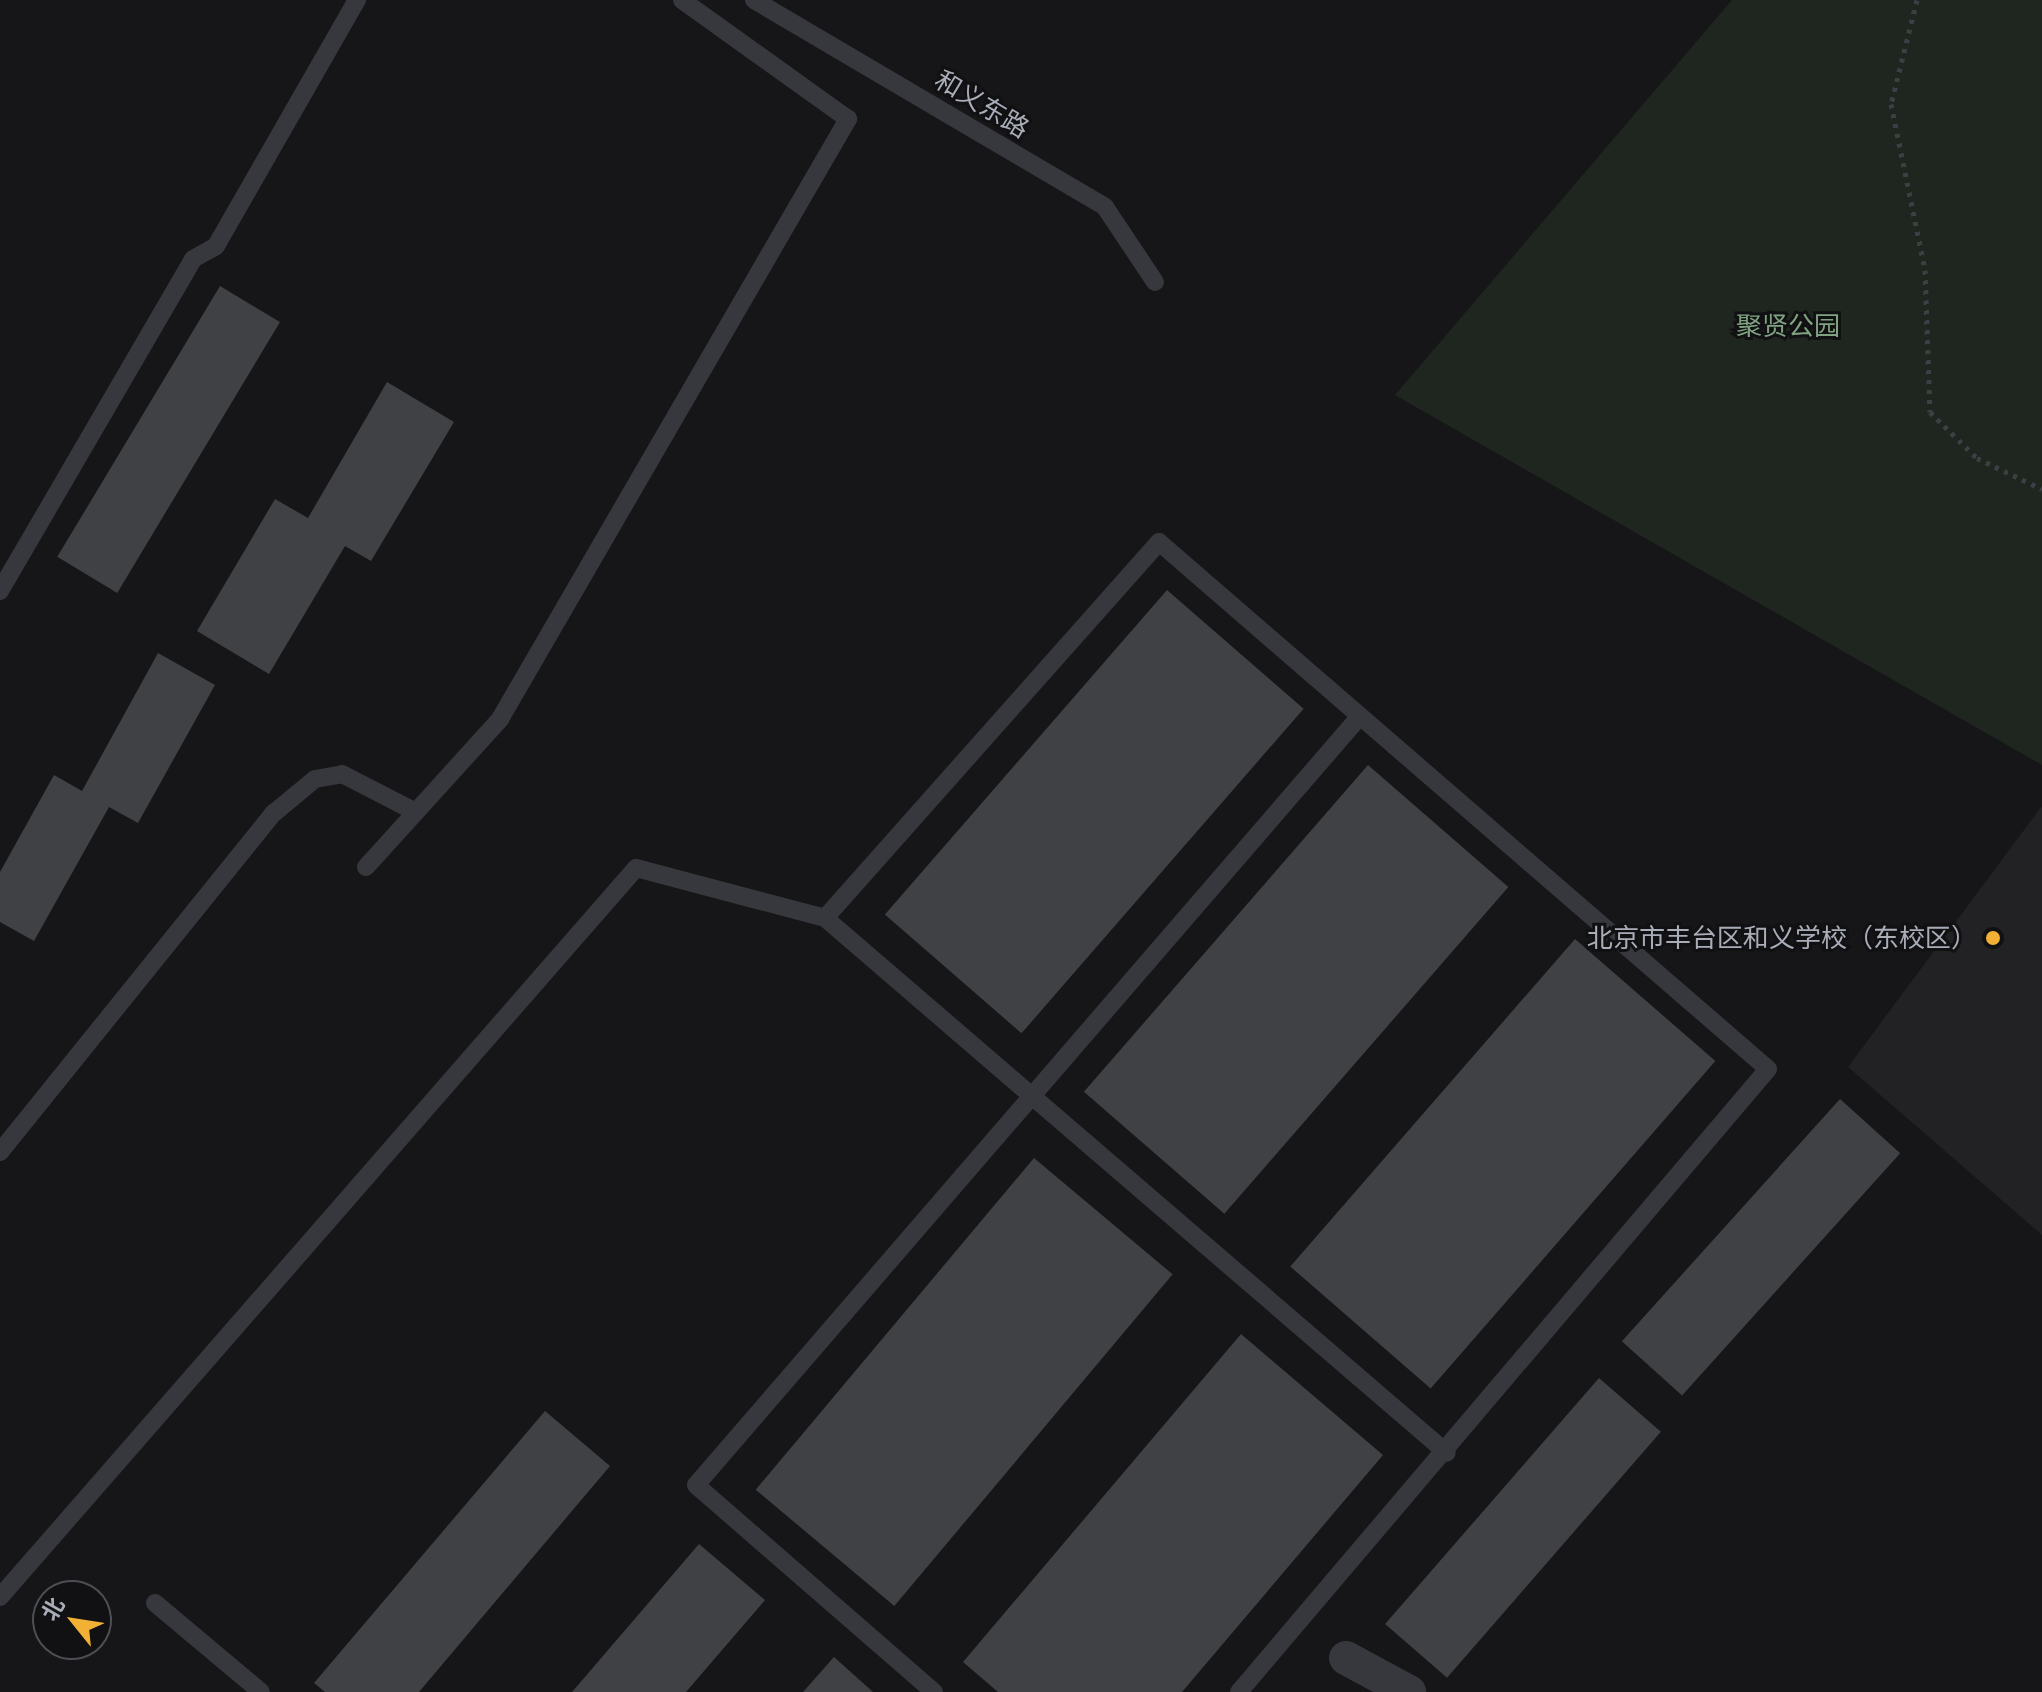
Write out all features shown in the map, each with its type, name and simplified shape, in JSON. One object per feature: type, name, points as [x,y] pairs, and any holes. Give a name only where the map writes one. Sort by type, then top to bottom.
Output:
[{"type":"street","points":[[1346,1658],[1409,1692]]},
{"type":"lane","points":[[0,591],[193,259],[216,246],[357,0]]},
{"type":"lane","points":[[366,867],[500,719],[848,119],[682,0]]},
{"type":"lane","name":"和义东路","points":[[754,0],[1105,207],[1155,282]]},
{"type":"lane","points":[[825,918],[1159,542],[1768,1069],[1447,1453],[1239,1692]]},
{"type":"lane","points":[[934,1692],[696,1485],[1029,1094],[1360,716]]},
{"type":"lane","points":[[0,1152],[274,813],[315,779],[342,774],[416,812]]},
{"type":"lane","points":[[0,1597],[636,868],[825,918],[1447,1453]]},
{"type":"lane","points":[[155,1603],[261,1692]]},
{"type":"path","points":[[1917,0],[1891,104],[1925,270],[1930,412],[1977,458],[2042,489]]},
{"type":"shaded area","name":"北京市丰台区和义学校（东校区）","points":[[2042,808],[2042,1235],[1848,1067]]},
{"type":"green space","name":"聚贤公园","points":[[1732,0],[2042,0],[2042,765],[1395,395]]},
{"type":"building","points":[[220,286],[280,322],[117,593],[57,557]]},
{"type":"building","points":[[387,382],[454,422],[371,561],[345,546],[269,674],[197,631],[275,499],[308,518]]},
{"type":"building","points":[[1167,590],[1304,709],[1021,1033],[885,915]]},
{"type":"building","points":[[158,653],[215,685],[138,823],[109,807],[34,941],[0,922],[0,872],[54,775],[82,791]]},
{"type":"building","points":[[1368,765],[1508,887],[1224,1214],[1084,1092]]},
{"type":"building","points":[[1575,939],[1715,1061],[1431,1389],[1290,1267]]},
{"type":"building","points":[[1840,1099],[1900,1153],[1682,1395],[1622,1341]]},
{"type":"building","points":[[1034,1158],[1173,1274],[894,1606],[756,1490]]},
{"type":"building","points":[[1241,1334],[1383,1455],[1182,1692],[998,1692],[963,1662]]},
{"type":"building","points":[[1599,1378],[1661,1432],[1447,1678],[1385,1624]]},
{"type":"building","points":[[545,1411],[610,1466],[419,1692],[325,1692],[314,1683]]},
{"type":"building","points":[[699,1544],[765,1600],[686,1692],[572,1692]]},
{"type":"building","points":[[834,1657],[873,1692],[803,1692]]},
{"type":"place","name":"北京市丰台区和义学校（东校区）","points":[[1993,938]]}]
